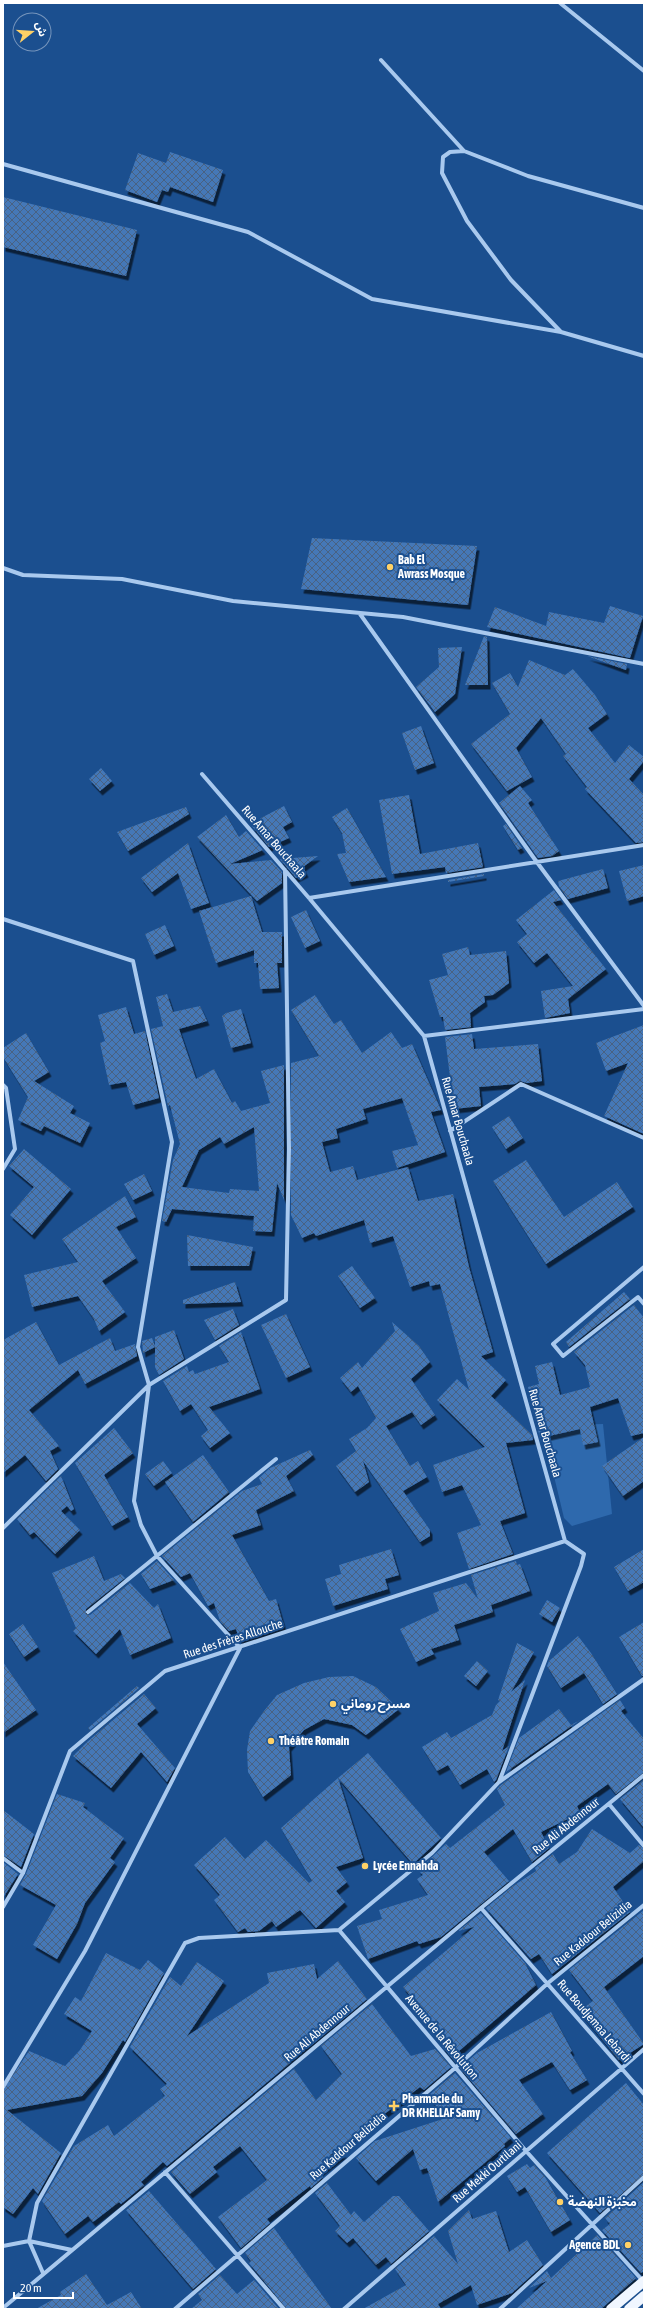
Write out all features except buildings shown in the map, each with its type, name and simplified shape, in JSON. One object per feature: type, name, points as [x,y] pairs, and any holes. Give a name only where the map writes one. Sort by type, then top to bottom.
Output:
[{"type":"main road","points":[[611,2309],[644,2281]]},
{"type":"main road","points":[[629,2309],[644,2296]]},
{"type":"street","points":[[560,3],[644,71]]},
{"type":"street","points":[[381,60],[464,151]]},
{"type":"street","points":[[561,332],[511,280],[467,221],[442,173],[443,157],[450,152],[464,151],[528,176],[644,208]]},
{"type":"street","points":[[3,164],[248,232],[372,299],[561,332],[644,356]]},
{"type":"street","points":[[3,568],[23,575],[122,578],[233,601],[403,617],[644,664]]},
{"type":"street","points":[[360,614],[536,861],[644,1007],[424,1036]]},
{"type":"street","name":"Rue Amar Bouchaala","points":[[202,774],[309,898],[424,1036],[565,1541]]},
{"type":"street","points":[[309,898],[644,845]]},
{"type":"street","points":[[3,1528],[149,1385],[286,1300],[289,1149],[285,870]]},
{"type":"street","points":[[3,919],[133,961],[172,1142],[138,1348],[149,1385],[134,1501],[141,1525],[157,1556],[240,1648],[85,1951],[3,2088]]},
{"type":"street","points":[[450,1131],[521,1084],[644,1138]]},
{"type":"street","points":[[3,1085],[6,1088],[16,1149],[3,1169]]},
{"type":"street","points":[[644,1267],[553,1344],[563,1356],[638,1297],[644,1304]]},
{"type":"street","points":[[88,1612],[276,1459]]},
{"type":"street","points":[[499,1782],[577,1579],[584,1554],[565,1541]]},
{"type":"street","name":"Rue des Frères Allouche","points":[[3,1907],[23,1873],[70,1750],[165,1671],[240,1648],[565,1541]]},
{"type":"street","points":[[43,2273],[29,2242],[37,2203],[185,1944],[199,1938],[339,1930],[432,1853],[499,1782],[644,1679]]},
{"type":"street","name":"Rue Ali Abdennour","points":[[3,2308],[481,1908],[644,1775]]},
{"type":"street","points":[[609,1804],[644,1846]]},
{"type":"street","points":[[3,1858],[23,1873]]},
{"type":"street","name":"Rue Kaddour Belizidia","points":[[175,2309],[455,2068],[548,1983],[644,1904]]},
{"type":"street","name":"Rue Boudjemaa Lebardi","points":[[481,1908],[644,2094]]},
{"type":"street","name":"Avenue de la Révolution","points":[[339,1930],[526,2151],[644,2281]]},
{"type":"street","name":"Rue Mekki Ourtilani","points":[[344,2309],[644,2050]]},
{"type":"street","points":[[166,2172],[284,2309]]},
{"type":"street","points":[[500,2309],[644,2177]]},
{"type":"street","points":[[3,2246],[29,2242],[72,2250]]},
{"type":"shaded area","points":[[603,1424],[612,1514],[572,1526],[564,1518],[542,1426]]},
{"type":"place","name":"Bab El Awrass Mosque","points":[[390,567]]},
{"type":"place","name":"مسرح روماني","points":[[333,1704]]},
{"type":"place","name":"Théâtre Romain","points":[[271,1741]]},
{"type":"place","name":"Lycée Ennahda","points":[[365,1866]]},
{"type":"place","name":"Pharmacie du DR KHELLAF Samy","points":[[394,2106]]},
{"type":"place","name":"مخبزة النهضة","points":[[560,2202]]},
{"type":"place","name":"Agence BDL","points":[[628,2245]]}]
